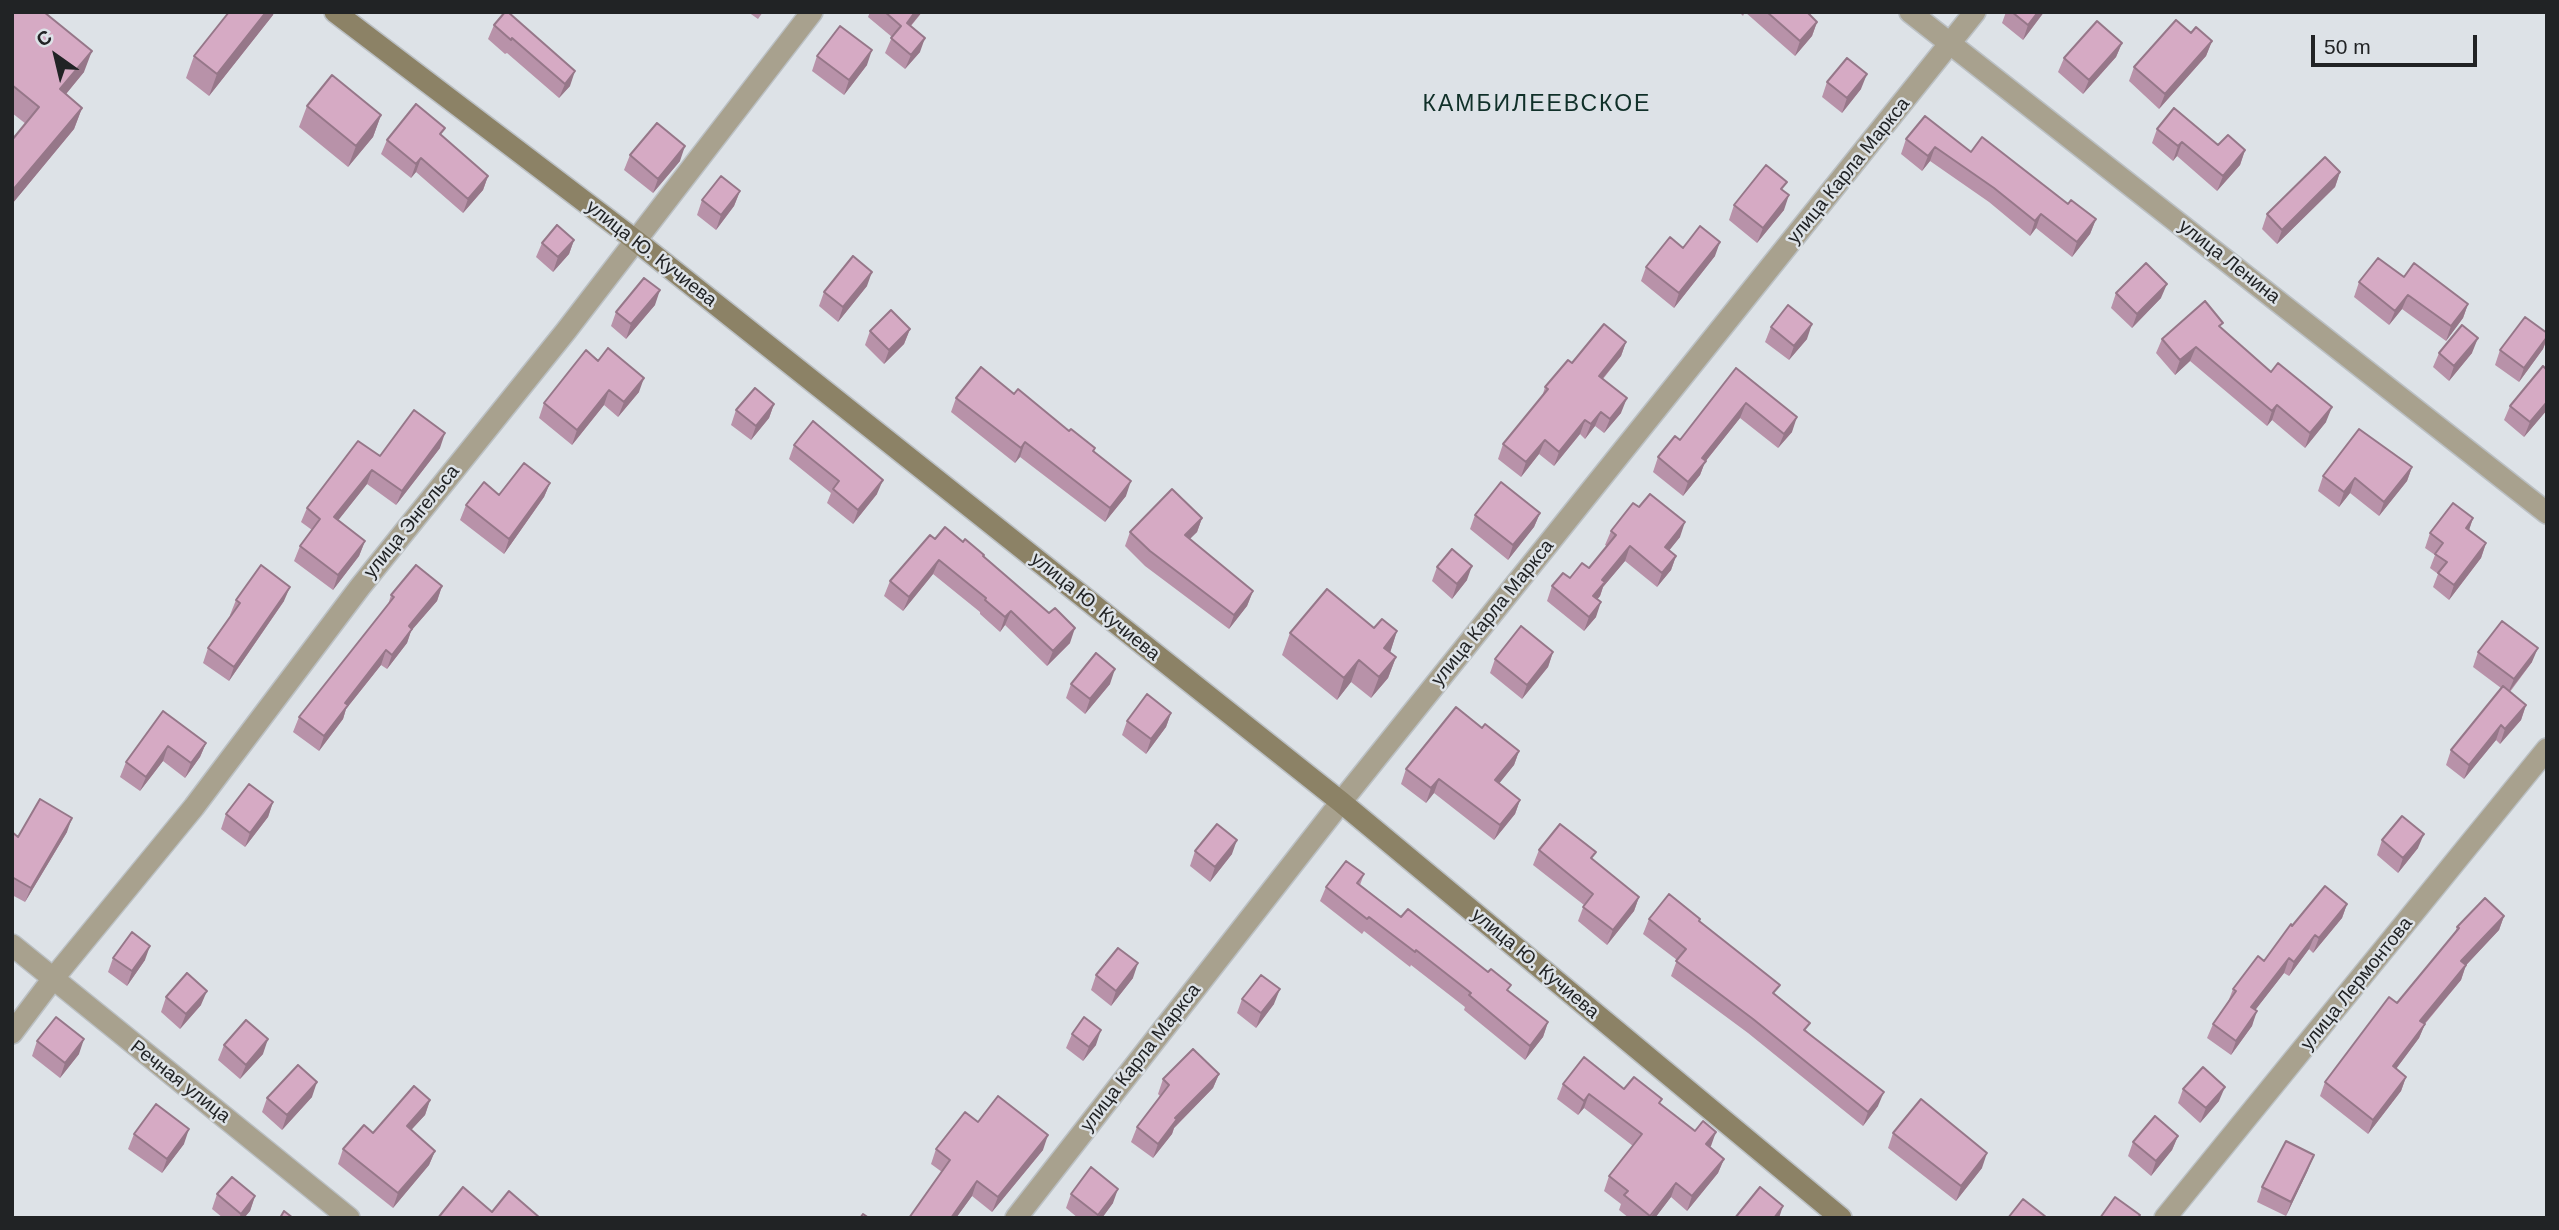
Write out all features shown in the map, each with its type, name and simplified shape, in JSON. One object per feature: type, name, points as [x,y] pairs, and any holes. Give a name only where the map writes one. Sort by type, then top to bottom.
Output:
[{"type":"street","name":"улица Ю. Кучиева","points":[[335,12],[635,240],[1340,803],[1842,1218]]},
{"type":"street","name":"улица Энгельса","points":[[12,1033],[194,807],[360,587],[812,12]]},
{"type":"street","name":"улица Ленина","points":[[1910,12],[2547,513]]},
{"type":"street","name":"улица Карла Маркса","points":[[1016,1218],[1340,803],[1975,12]]},
{"type":"street","name":"улица Лермонтова","points":[[2165,1218],[2547,749]]},
{"type":"street","name":"Речная улица","points":[[12,945],[349,1218]]},
{"type":"building","points":[[12,12],[44,12],[92,51],[60,89],[82,108],[12,191],[12,140],[39,107],[12,85]]},
{"type":"building","points":[[229,12],[266,12],[217,74],[194,56]]},
{"type":"building","points":[[505,12],[575,71],[565,84],[494,25]]},
{"type":"building","points":[[885,12],[915,12],[907,23],[925,38],[911,55],[891,38],[901,26]]},
{"type":"building","points":[[1767,12],[1807,12],[1817,22],[1800,41]]},
{"type":"building","points":[[2012,12],[2038,12],[2028,25]]},
{"type":"building","points":[[2176,20],[2191,33],[2196,27],[2212,41],[2165,94],[2134,67]]},
{"type":"building","points":[[2097,21],[2122,43],[2089,80],[2064,58]]},
{"type":"building","points":[[840,26],[872,50],[849,80],[817,56]]},
{"type":"building","points":[[1847,58],[1867,74],[1847,98],[1827,82]]},
{"type":"building","points":[[332,75],[381,115],[356,146],[307,106]]},
{"type":"building","points":[[416,104],[445,128],[440,134],[488,176],[468,199],[421,158],[416,164],[387,140]]},
{"type":"building","points":[[2174,108],[2218,145],[2228,135],[2245,150],[2223,176],[2182,142],[2178,146],[2157,129]]},
{"type":"building","points":[[1925,116],[1971,152],[1982,137],[2068,204],[2071,200],[2096,219],[2077,242],[2041,214],[2035,221],[1994,188],[1935,147],[1928,156],[1906,139]]},
{"type":"building","points":[[657,123],[685,146],[658,179],[630,155]]},
{"type":"building","points":[[2325,157],[2340,172],[2282,230],[2267,214]]},
{"type":"building","points":[[1766,165],[1787,182],[1781,189],[1789,195],[1763,228],[1734,205]]},
{"type":"building","points":[[721,176],[740,191],[721,215],[702,200]]},
{"type":"building","points":[[557,225],[574,240],[558,257],[542,243]]},
{"type":"building","points":[[1700,226],[1720,242],[1679,293],[1646,267],[1670,237],[1683,248]]},
{"type":"building","points":[[853,256],[872,272],[843,307],[824,292]]},
{"type":"building","points":[[2378,258],[2404,277],[2414,263],[2468,304],[2451,326],[2408,295],[2395,311],[2359,282]]},
{"type":"building","points":[[2146,263],[2167,284],[2137,314],[2116,293]]},
{"type":"building","points":[[644,278],[660,290],[631,324],[616,312]]},
{"type":"building","points":[[2205,301],[2223,323],[2219,326],[2271,372],[2278,363],[2332,407],[2310,433],[2277,405],[2272,411],[2196,347],[2180,360],[2162,339]]},
{"type":"building","points":[[1788,305],[1812,324],[1794,346],[1771,327]]},
{"type":"building","points":[[891,310],[910,329],[889,350],[870,331]]},
{"type":"building","points":[[2525,317],[2547,333],[2547,337],[2524,368],[2500,350]]},
{"type":"building","points":[[1604,324],[1626,342],[1599,376],[1627,398],[1610,419],[1601,412],[1591,424],[1585,420],[1559,452],[1545,440],[1526,462],[1503,444],[1548,389],[1545,387],[1568,360],[1572,363]]},
{"type":"building","points":[[2462,325],[2478,338],[2454,366],[2439,353]]},
{"type":"building","points":[[608,348],[644,378],[624,402],[609,390],[577,430],[544,403],[586,350],[598,361]]},
{"type":"building","points":[[2543,366],[2547,370],[2547,402],[2530,422],[2510,406]]},
{"type":"building","points":[[981,367],[1014,394],[1018,389],[1069,431],[1071,429],[1095,448],[1093,451],[1131,481],[1110,508],[1025,442],[1021,448],[956,398]]},
{"type":"building","points":[[1736,368],[1797,417],[1784,434],[1746,403],[1702,458],[1706,461],[1688,482],[1658,457],[1675,436],[1680,440]]},
{"type":"building","points":[[755,388],[774,404],[756,426],[736,410]]},
{"type":"building","points":[[414,410],[445,433],[402,491],[372,470],[334,517],[365,541],[338,575],[300,546],[320,519],[307,508],[358,441],[380,456]]},
{"type":"building","points":[[813,421],[883,480],[858,510],[833,489],[839,481],[794,445]]},
{"type":"building","points":[[2359,429],[2412,467],[2384,502],[2355,478],[2344,492],[2323,476]]},
{"type":"building","points":[[524,463],[550,483],[509,539],[466,505],[484,482],[499,495]]},
{"type":"building","points":[[1501,482],[1540,513],[1513,545],[1475,515]]},
{"type":"building","points":[[1172,489],[1202,518],[1185,535],[1253,591],[1234,615],[1150,551],[1130,532]]},
{"type":"building","points":[[1650,494],[1685,522],[1665,547],[1676,556],[1662,573],[1630,546],[1602,580],[1605,582],[1593,596],[1601,602],[1589,617],[1552,586],[1563,573],[1570,578],[1582,563],[1589,568],[1616,535],[1611,531],[1633,503],[1639,507]]},
{"type":"building","points":[[2453,503],[2473,518],[2466,528],[2486,543],[2454,585],[2438,573],[2447,562],[2435,554],[2443,543],[2430,533]]},
{"type":"building","points":[[945,527],[963,542],[965,539],[1049,613],[1055,608],[1075,628],[1053,651],[1011,611],[1005,617],[939,560],[909,597],[890,581],[930,535],[935,539]]},
{"type":"building","points":[[1452,549],[1472,566],[1457,584],[1437,567]]},
{"type":"building","points":[[261,565],[290,587],[234,667],[208,648],[240,603],[236,600]]},
{"type":"building","points":[[416,565],[442,586],[409,626],[412,629],[392,655],[386,650],[345,703],[348,705],[324,736],[299,717]]},
{"type":"building","points":[[1327,589],[1374,628],[1382,619],[1397,631],[1384,648],[1396,657],[1379,677],[1359,660],[1344,678],[1290,633]]},
{"type":"building","points":[[2502,621],[2538,648],[2514,679],[2478,652]]},
{"type":"building","points":[[1521,626],[1553,652],[1527,685],[1495,659]]},
{"type":"building","points":[[1096,653],[1115,669],[1090,699],[1071,684]]},
{"type":"building","points":[[2503,686],[2526,705],[2505,729],[2501,725],[2469,765],[2451,750]]},
{"type":"building","points":[[1147,694],[1171,713],[1151,739],[1127,721]]},
{"type":"building","points":[[1456,707],[1482,728],[1485,724],[1519,751],[1495,780],[1520,800],[1500,825],[1439,779],[1431,788],[1406,769]]},
{"type":"building","points":[[163,711],[206,743],[191,763],[168,746],[146,777],[126,762]]},
{"type":"building","points":[[249,784],[273,802],[250,833],[226,814]]},
{"type":"building","points":[[40,799],[72,818],[31,888],[12,877],[12,832],[18,837]]},
{"type":"building","points":[[2402,816],[2424,834],[2403,858],[2382,840]]},
{"type":"building","points":[[1217,824],[1237,840],[1215,867],[1195,851]]},
{"type":"building","points":[[1560,824],[1596,852],[1591,858],[1639,897],[1613,930],[1583,907],[1593,894],[1539,850]]},
{"type":"building","points":[[1346,861],[1364,874],[1357,883],[1401,917],[1408,909],[1488,972],[1491,969],[1511,985],[1507,990],[1548,1022],[1530,1046],[1469,995],[1471,993],[1416,950],[1415,952],[1369,917],[1367,919],[1326,887]]},
{"type":"building","points":[[2325,886],[2347,904],[2319,938],[2315,935],[2294,962],[2289,958],[2251,1007],[2257,1011],[2236,1041],[2213,1024],[2236,991],[2233,989],[2258,956],[2264,961],[2291,924],[2292,926]]},
{"type":"building","points":[[1669,894],[1780,985],[1773,993],[1810,1023],[1804,1030],[1884,1092],[1868,1112],[1676,961],[1686,949],[1649,919]]},
{"type":"building","points":[[2485,898],[2504,916],[2461,961],[2466,965],[2420,1021],[2425,1024],[2393,1066],[2406,1077],[2373,1120],[2325,1082],[2389,997],[2397,1003],[2459,928],[2457,927]]},
{"type":"building","points":[[132,932],[150,946],[132,971],[113,958]]},
{"type":"building","points":[[1118,948],[1138,963],[1116,991],[1096,975]]},
{"type":"building","points":[[187,973],[207,991],[186,1014],[166,997]]},
{"type":"building","points":[[1261,975],[1280,989],[1261,1013],[1242,999]]},
{"type":"building","points":[[56,1017],[84,1039],[65,1063],[37,1041]]},
{"type":"building","points":[[1084,1017],[1101,1030],[1089,1047],[1072,1034]]},
{"type":"building","points":[[246,1020],[268,1039],[246,1065],[224,1045]]},
{"type":"building","points":[[1193,1049],[1219,1074],[1175,1118],[1177,1119],[1158,1144],[1137,1127],[1169,1085],[1163,1079]]},
{"type":"building","points":[[1584,1057],[1624,1089],[1634,1077],[1662,1099],[1659,1103],[1695,1131],[1703,1121],[1716,1132],[1706,1144],[1724,1159],[1692,1196],[1676,1183],[1650,1216],[1624,1195],[1628,1191],[1609,1176],[1642,1134],[1589,1094],[1584,1101],[1563,1084]]},
{"type":"building","points":[[298,1065],[317,1082],[287,1115],[267,1098]]},
{"type":"building","points":[[2203,1067],[2225,1087],[2206,1108],[2183,1089]]},
{"type":"building","points":[[414,1086],[430,1100],[407,1126],[435,1151],[398,1193],[343,1149],[364,1125],[373,1133]]},
{"type":"building","points":[[998,1096],[1048,1135],[998,1197],[977,1181],[951,1218],[909,1218],[950,1160],[936,1149],[965,1112],[978,1122]]},
{"type":"building","points":[[1921,1099],[1987,1153],[1961,1186],[1893,1133]]},
{"type":"building","points":[[156,1104],[189,1129],[167,1159],[134,1134]]},
{"type":"building","points":[[2155,1116],[2178,1136],[2156,1161],[2133,1142]]},
{"type":"building","points":[[2286,1141],[2314,1155],[2291,1202],[2262,1187]]},
{"type":"building","points":[[1091,1167],[1118,1189],[1098,1215],[1071,1194]]},
{"type":"building","points":[[232,1177],[255,1196],[241,1214],[217,1194]]},
{"type":"building","points":[[463,1187],[492,1212],[509,1191],[540,1218],[438,1218]]},
{"type":"building","points":[[1760,1187],[1783,1206],[1774,1218],[1735,1218]]},
{"type":"building","points":[[2115,1197],[2140,1215],[2138,1218],[2100,1218]]},
{"type":"building","points":[[2023,1199],[2046,1217],[2046,1218],[2008,1218]]},
{"type":"building","points":[[284,1211],[293,1218],[280,1218]]},
{"type":"district","name":"КАМБИЛЕЕВСКОЕ","points":[[1537,105]]}]
